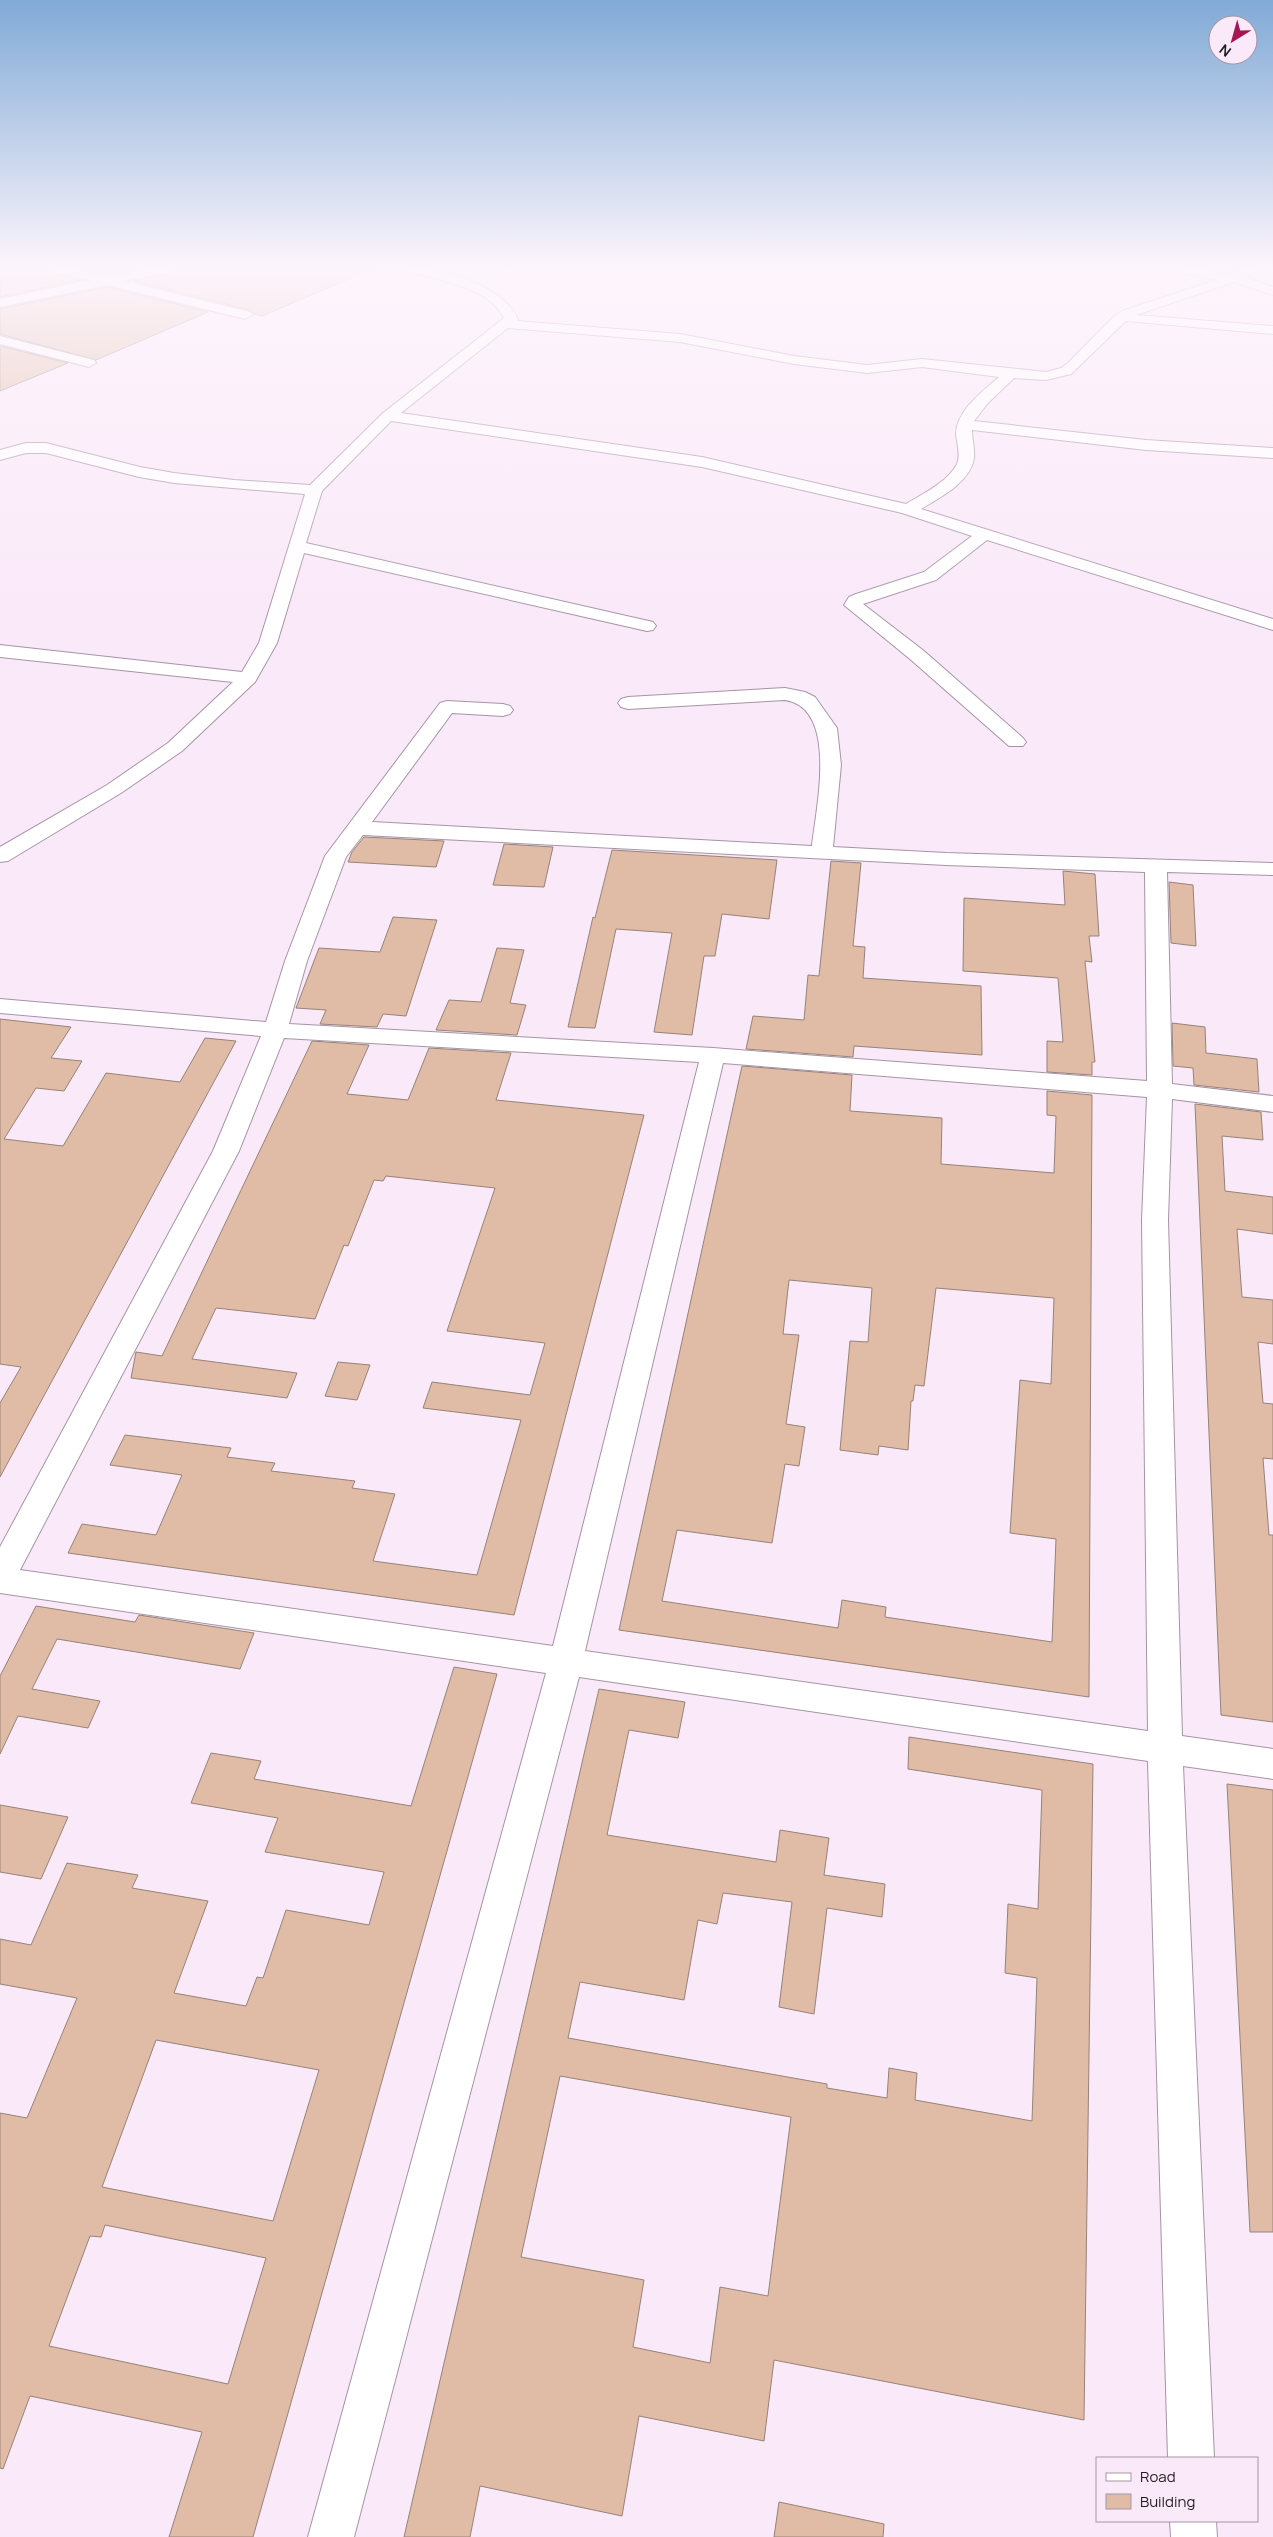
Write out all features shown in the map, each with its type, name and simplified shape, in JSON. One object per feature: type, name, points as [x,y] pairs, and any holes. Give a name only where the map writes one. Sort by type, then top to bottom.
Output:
[{"type":"street","points":[[0,856],[114,789],[175,747],[248,678],[268,643],[314,490],[388,416],[429,384]]},
{"type":"street","points":[[908,510],[936,492],[964,467],[967,454],[965,425],[980,402],[999,384]]},
{"type":"street","points":[[388,416],[702,462],[908,510],[1273,625]]},
{"type":"street","points":[[965,425],[1109,442],[1273,453]]},
{"type":"street","points":[[0,456],[26,448],[46,448],[139,472],[174,478],[234,485],[314,490]]},
{"type":"street","points":[[984,534],[930,576],[862,598],[855,601],[853,606],[917,655],[1016,742]]},
{"type":"street","points":[[296,546],[647,626]]},
{"type":"street","points":[[0,650],[248,678]]},
{"type":"street","points":[[628,703],[785,694],[798,696],[808,701],[827,728],[831,749],[822,851]]},
{"type":"street","points":[[503,710],[447,707],[336,856],[296,961],[275,1030],[226,1151],[0,1579],[1273,1764]]},
{"type":"street","points":[[357,828],[946,859],[1273,869]]},
{"type":"street","points":[[1156,865],[1160,1090],[1155,1220],[1165,1747],[1191,2457]]},
{"type":"street","points":[[0,1006],[275,1030],[713,1055],[1160,1090],[1273,1104]]},
{"type":"street","points":[[330,2537],[566,1662],[713,1055]]},
{"type":"street","points":[[1193,2522],[1194,2537]]},
{"type":"building","points":[[0,384],[16,384],[0,391]]},
{"type":"building","points":[[364,837],[444,841],[436,867],[348,862],[352,852]]},
{"type":"building","points":[[504,844],[553,847],[544,887],[493,885]]},
{"type":"building","points":[[612,850],[777,860],[769,919],[722,914],[715,956],[704,956],[692,1035],[654,1032],[672,933],[616,929],[595,1028],[568,1027],[593,917],[595,918]]},
{"type":"building","points":[[831,861],[861,863],[853,946],[865,947],[863,978],[981,986],[982,1055],[854,1046],[853,1057],[746,1049],[753,1016],[804,1020],[808,975],[819,976]]},
{"type":"building","points":[[1063,871],[1095,874],[1099,936],[1089,936],[1092,962],[1085,961],[1095,1062],[1092,1062],[1092,1075],[1047,1072],[1047,1041],[1063,1042],[1058,978],[963,971],[964,898],[1065,905]]},
{"type":"building","points":[[1169,882],[1193,885],[1196,946],[1171,943]]},
{"type":"building","points":[[393,917],[437,920],[406,1016],[383,1014],[377,1027],[320,1024],[326,1010],[296,1008],[319,948],[380,952]]},
{"type":"building","points":[[497,948],[524,950],[510,1003],[526,1005],[517,1035],[436,1030],[449,1000],[481,1002]]},
{"type":"building","points":[[0,1019],[71,1027],[51,1058],[82,1061],[64,1091],[36,1088],[4,1139],[63,1146],[106,1073],[180,1082],[205,1038],[236,1041],[0,1477],[0,1403],[21,1367],[0,1364]]},
{"type":"building","points":[[1172,1023],[1205,1027],[1206,1053],[1257,1059],[1259,1092],[1194,1085],[1193,1068],[1173,1066]]},
{"type":"building","points":[[312,1041],[369,1045],[347,1094],[408,1100],[429,1048],[511,1053],[496,1100],[644,1115],[514,1615],[68,1553],[82,1524],[156,1535],[182,1475],[110,1465],[125,1435],[231,1448],[227,1457],[275,1463],[271,1471],[355,1481],[352,1488],[395,1494],[373,1561],[477,1575],[521,1420],[423,1408],[432,1382],[530,1395],[545,1343],[447,1331],[495,1188],[386,1176],[383,1181],[374,1180],[348,1246],[344,1245],[315,1319],[216,1308],[192,1359],[297,1373],[287,1398],[131,1378],[136,1352],[162,1356]]},
{"type":"building","points":[[742,1066],[852,1075],[850,1111],[942,1118],[941,1164],[1054,1173],[1056,1116],[1047,1115],[1047,1091],[1092,1095],[1089,1697],[619,1630]],"holes":[[[789,1280],[872,1288],[868,1342],[850,1341],[840,1450],[878,1455],[879,1446],[908,1450],[911,1401],[913,1401],[915,1385],[924,1386],[936,1288],[1054,1298],[1051,1384],[1020,1380],[1010,1533],[1056,1539],[1052,1642],[885,1617],[886,1607],[842,1600],[838,1628],[662,1601],[677,1530],[772,1543],[785,1464],[799,1466],[805,1427],[786,1424],[799,1335],[783,1334]]]},
{"type":"building","points":[[1195,1104],[1261,1112],[1263,1140],[1222,1136],[1225,1191],[1273,1197],[1273,1234],[1237,1229],[1242,1297],[1273,1300],[1273,1344],[1258,1342],[1263,1403],[1273,1404],[1273,1459],[1263,1458],[1269,1535],[1273,1535],[1273,1722],[1221,1715]]},
{"type":"building","points":[[338,1362],[370,1365],[357,1400],[325,1396]]},
{"type":"building","points":[[36,1606],[135,1622],[139,1615],[254,1633],[240,1669],[57,1639],[32,1689],[100,1701],[88,1728],[18,1716],[0,1754],[0,1676]]},
{"type":"building","points":[[454,1667],[497,1674],[253,2537],[169,2537],[202,2432],[30,2396],[3,2469],[0,2468],[0,2113],[27,2118],[77,1998],[0,1984],[0,1939],[31,1945],[67,1863],[138,1875],[132,1888],[208,1901],[174,1993],[246,2006],[257,1977],[263,1978],[286,1910],[369,1925],[384,1872],[265,1852],[278,1818],[191,1803],[211,1753],[261,1761],[254,1779],[411,1806]],"holes":[[[156,2040],[319,2070],[273,2221],[102,2187]],[[105,2225],[266,2258],[228,2384],[49,2346],[90,2236],[101,2237]]]},
{"type":"building","points":[[599,1689],[685,1702],[678,1738],[629,1730],[607,1835],[776,1862],[780,1830],[829,1838],[824,1875],[885,1884],[882,1917],[827,1908],[814,2014],[779,2007],[792,1902],[723,1893],[717,1924],[698,1920],[684,2000],[580,1982],[568,2038],[827,2084],[827,2088],[887,2098],[889,2068],[917,2073],[915,2100],[1032,2121],[1037,1978],[1005,1973],[1008,1904],[1038,1909],[1042,1790],[908,1769],[909,1737],[1093,1764],[1084,2420],[774,2360],[764,2441],[639,2416],[622,2516],[480,2486],[470,2537],[404,2537]],"holes":[[[560,2076],[791,2117],[768,2296],[720,2287],[710,2363],[633,2347],[644,2280],[521,2257]]]},
{"type":"building","points":[[1227,1784],[1273,1790],[1273,2232],[1250,2232]]},
{"type":"building","points":[[0,1805],[68,1817],[41,1879],[0,1872]]},
{"type":"building","points":[[779,2502],[884,2524],[883,2537],[774,2537]]}]
